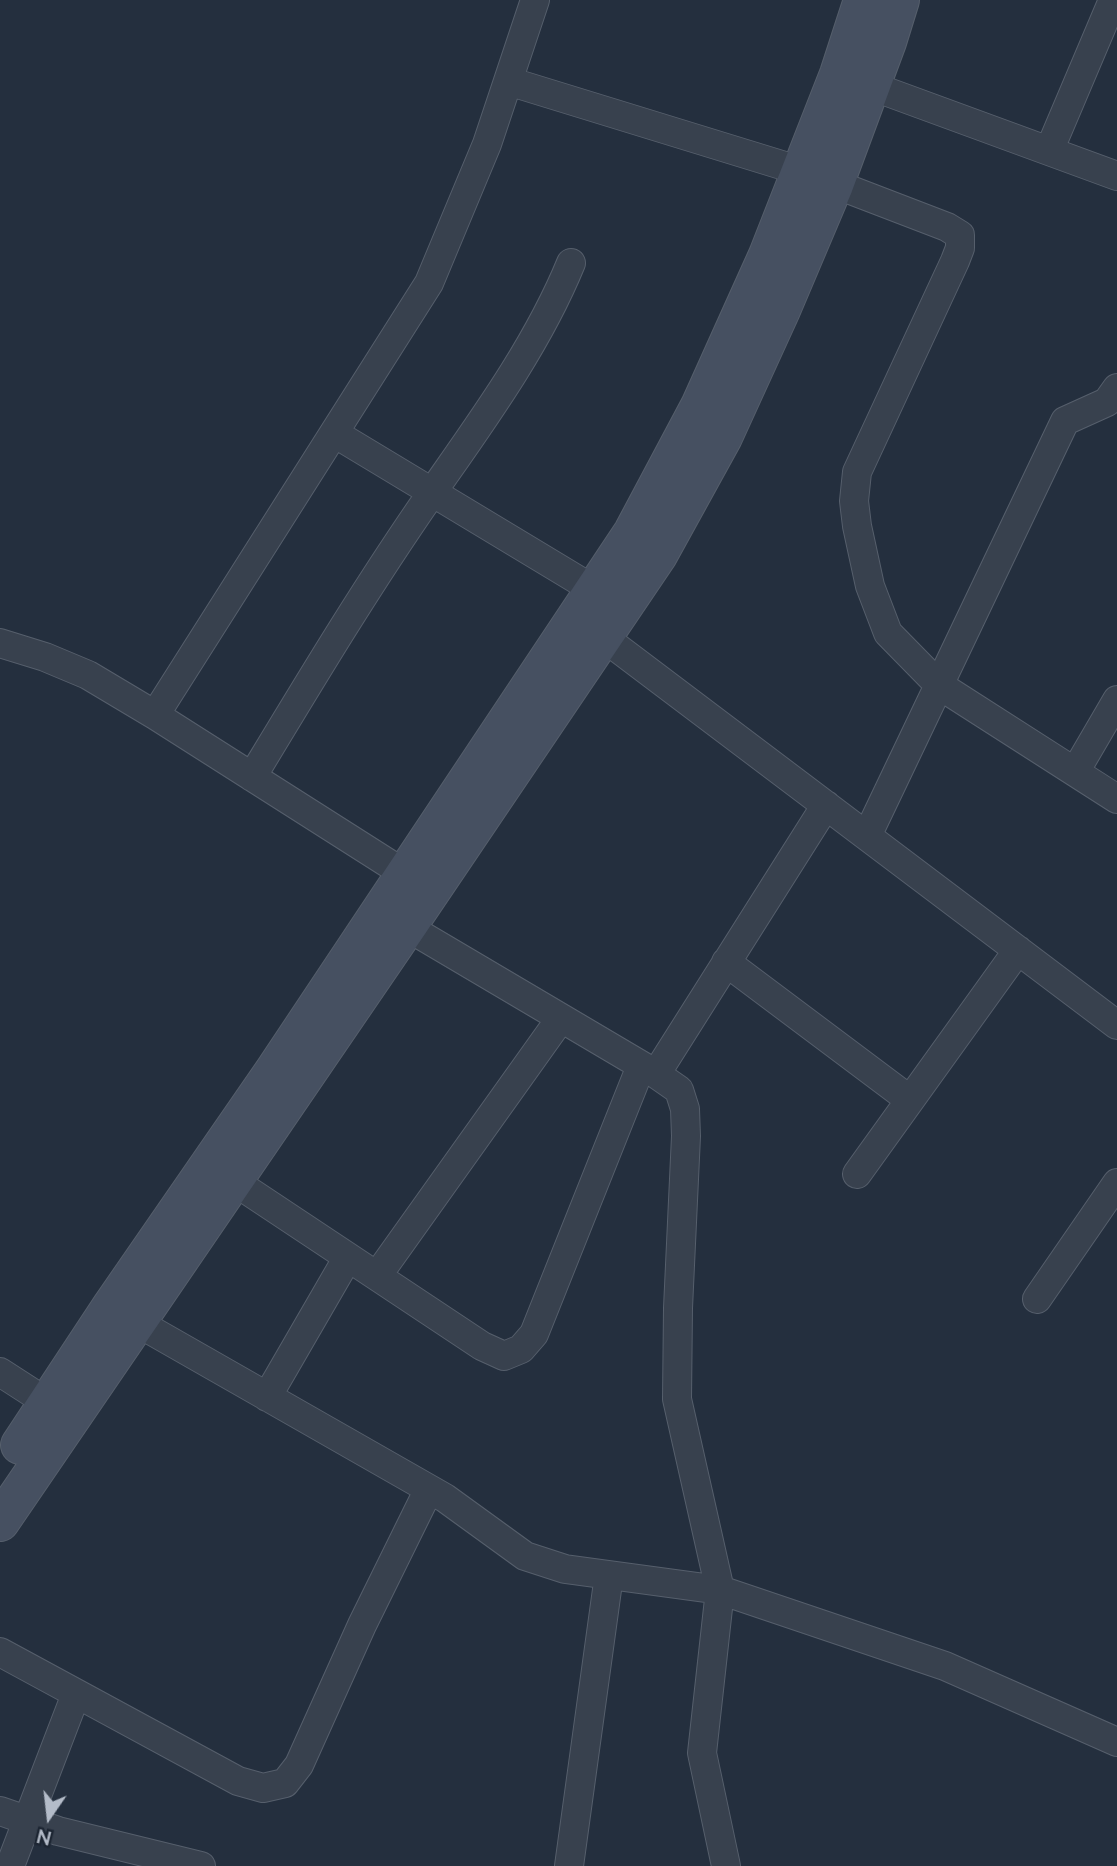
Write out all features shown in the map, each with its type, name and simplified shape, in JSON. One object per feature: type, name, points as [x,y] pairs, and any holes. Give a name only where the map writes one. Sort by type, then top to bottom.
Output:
[{"type":"main road","points":[[855,80],[863,0]]},
{"type":"main road","points":[[394,919],[405,874],[607,612],[658,555],[723,437],[781,310],[818,178],[855,80],[900,0]]},
{"type":"main road","points":[[0,1476],[42,1427],[123,1315],[607,612]]},
{"type":"main road","points":[[0,1522],[42,1427]]},
{"type":"street","points":[[155,715],[429,283],[487,144],[534,0]]},
{"type":"street","points":[[1049,152],[1112,0]]},
{"type":"street","points":[[855,80],[1117,176]]},
{"type":"street","points":[[508,81],[818,178],[947,227],[960,235],[960,248],[955,261],[856,472],[854,501],[870,586],[888,633],[939,685],[1117,799]]},
{"type":"street","points":[[252,776],[339,632],[461,454],[538,332],[557,299],[572,263]]},
{"type":"street","points":[[867,836],[1065,421],[1107,402],[1117,388]]},
{"type":"street","points":[[334,433],[432,493],[607,612],[826,805],[1117,1024]]},
{"type":"street","points":[[0,643],[45,657],[88,676],[155,715],[405,874]]},
{"type":"street","points":[[1075,772],[1117,700]]},
{"type":"street","points":[[221,1173],[482,1346],[504,1356],[521,1349],[534,1334],[649,1070],[726,962],[826,805]]},
{"type":"street","points":[[394,919],[679,1090],[685,1109],[677,1399],[720,1590],[702,1753],[726,1866]]},
{"type":"street","points":[[857,1174],[1018,950]]},
{"type":"street","points":[[726,962],[910,1100]]},
{"type":"street","points":[[377,1276],[561,1018]]},
{"type":"street","points":[[1037,1298],[1117,1183]]},
{"type":"street","points":[[267,1397],[348,1257]]},
{"type":"street","points":[[123,1315],[429,1489],[525,1556],[565,1569],[720,1590],[944,1666],[1117,1742]]},
{"type":"street","points":[[0,1372],[42,1427]]},
{"type":"street","points":[[0,1652],[238,1782],[263,1788],[285,1783],[299,1765],[362,1625],[429,1489]]},
{"type":"street","points":[[569,1866],[609,1575]]},
{"type":"street","points":[[10,1866],[76,1694]]},
{"type":"street","points":[[0,1811],[154,1861],[201,1866]]}]
